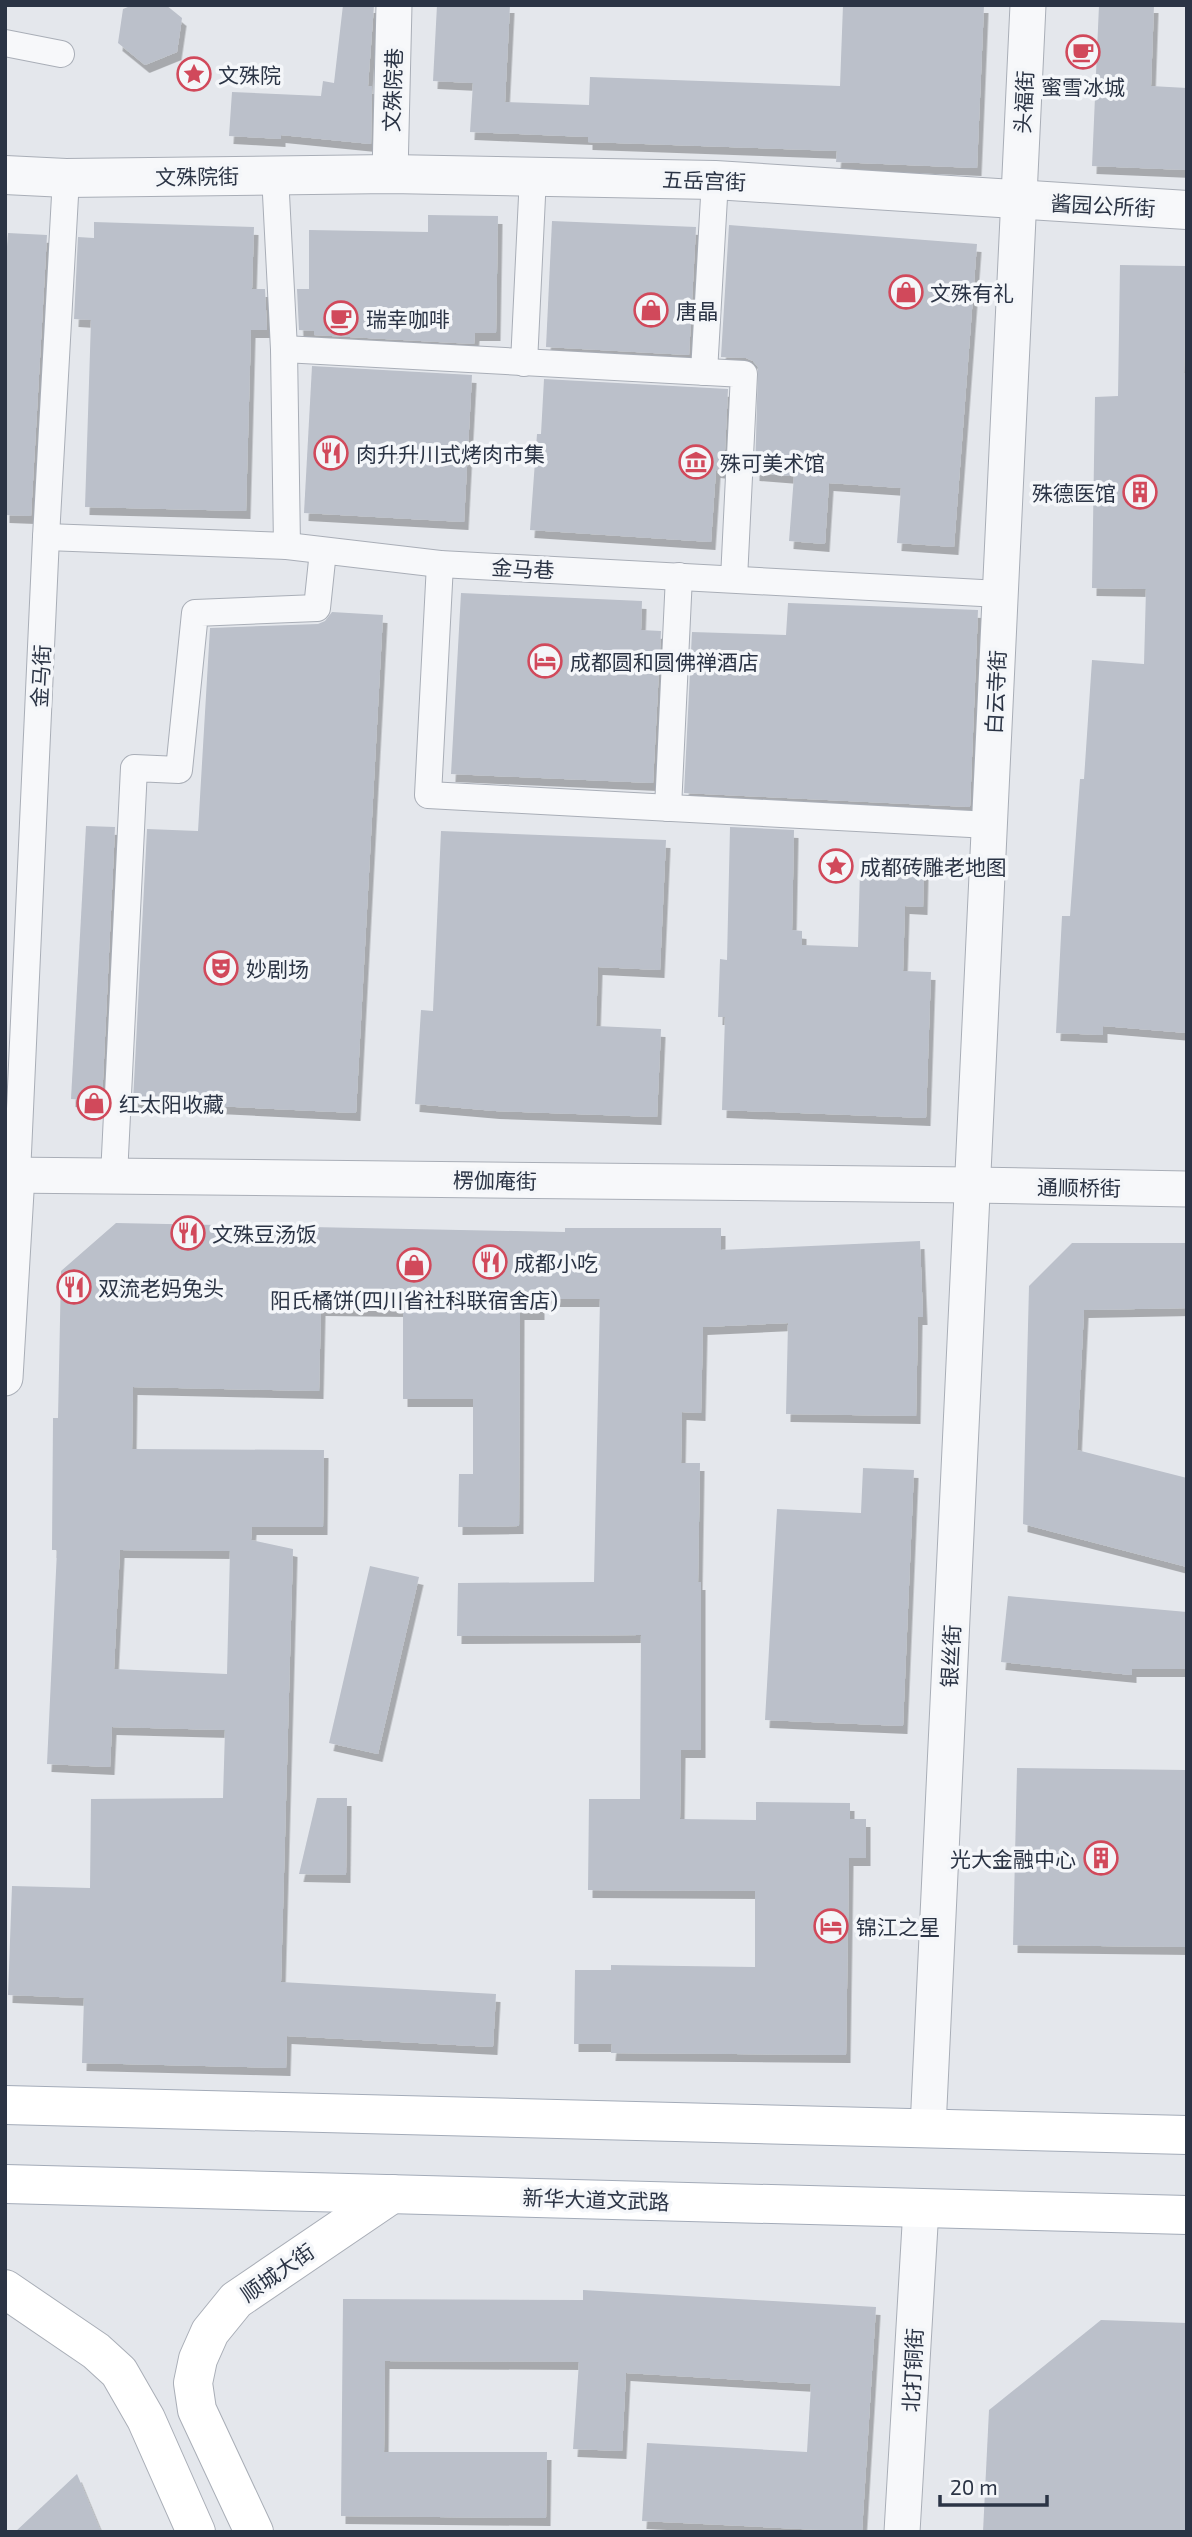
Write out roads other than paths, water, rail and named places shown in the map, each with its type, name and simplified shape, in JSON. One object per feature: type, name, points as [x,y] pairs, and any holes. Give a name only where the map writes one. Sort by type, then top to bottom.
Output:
[{"type":"main road","points":[[5,2105],[1187,2135]]},
{"type":"main road","name":"新华大道文武路","points":[[5,2184],[1187,2215]]},
{"type":"main road","name":"顺城大街","points":[[254,2532],[197,2410],[193,2383],[198,2359],[210,2332],[236,2300],[393,2194]]},
{"type":"main road","points":[[5,2288],[96,2351],[119,2372],[146,2419],[196,2532]]},
{"type":"street","name":"文殊院巷","points":[[390,174],[394,5]]},
{"type":"street","name":"头福街","points":[[1018,200],[1028,5]]},
{"type":"street","points":[[5,43],[61,54]]},
{"type":"street","name":"文殊院街","points":[[5,175],[66,178],[390,174]]},
{"type":"street","name":"五岳宫街","points":[[390,174],[715,180],[1018,200]]},
{"type":"street","points":[[275,175],[284,349],[287,546]]},
{"type":"street","points":[[524,363],[533,176]]},
{"type":"street","name":"金马街","points":[[11,1175],[66,178]]},
{"type":"street","points":[[704,372],[715,180]]},
{"type":"street","name":"酱园公所街","points":[[1018,200],[1187,209]]},
{"type":"street","name":"白云寺街","points":[[972,1185],[1018,200]]},
{"type":"street","points":[[284,349],[744,374],[734,579]]},
{"type":"street","name":"金马巷","points":[[46,537],[287,546],[440,564],[1000,594]]},
{"type":"street","points":[[114,1176],[134,768],[178,770],[195,613],[317,608],[323,551]]},
{"type":"street","points":[[440,564],[428,795],[989,825]]},
{"type":"street","points":[[668,808],[679,576]]},
{"type":"street","points":[[5,1378],[11,1175]]},
{"type":"street","name":"楞伽庵街","points":[[11,1175],[972,1185]]},
{"type":"street","name":"通顺桥街","points":[[972,1185],[1187,1189]]},
{"type":"street","name":"银丝街","points":[[928,2128],[972,1185]]},
{"type":"street","name":"北打铜街","points":[[902,2532],[921,2208]]},
{"type":"place","name":"蜜雪冰城","points":[[1083,52]]},
{"type":"place","name":"文殊院","points":[[194,74]]},
{"type":"place","name":"文殊有礼","points":[[906,292]]},
{"type":"place","name":"唐晶","points":[[651,310]]},
{"type":"place","name":"瑞幸咖啡","points":[[341,318]]},
{"type":"place","name":"肉升升川式烤肉市集","points":[[331,453]]},
{"type":"place","name":"殊可美术馆","points":[[696,462]]},
{"type":"place","name":"殊德医馆","points":[[1140,492]]},
{"type":"place","name":"成都圆和圆佛禅酒店","points":[[545,661]]},
{"type":"place","name":"成都砖雕老地图","points":[[836,866]]},
{"type":"place","name":"妙剧场","points":[[221,968]]},
{"type":"place","name":"红太阳收藏","points":[[94,1103]]},
{"type":"place","name":"文殊豆汤饭","points":[[188,1233]]},
{"type":"place","name":"成都小吃","points":[[490,1262]]},
{"type":"place","name":"阳氏橘饼(四川省社科联宿舍店)","points":[[414,1265]]},
{"type":"place","name":"双流老妈兔头","points":[[74,1287]]},
{"type":"place","name":"光大金融中心","points":[[1101,1858]]},
{"type":"place","name":"锦江之星","points":[[831,1926]]}]
